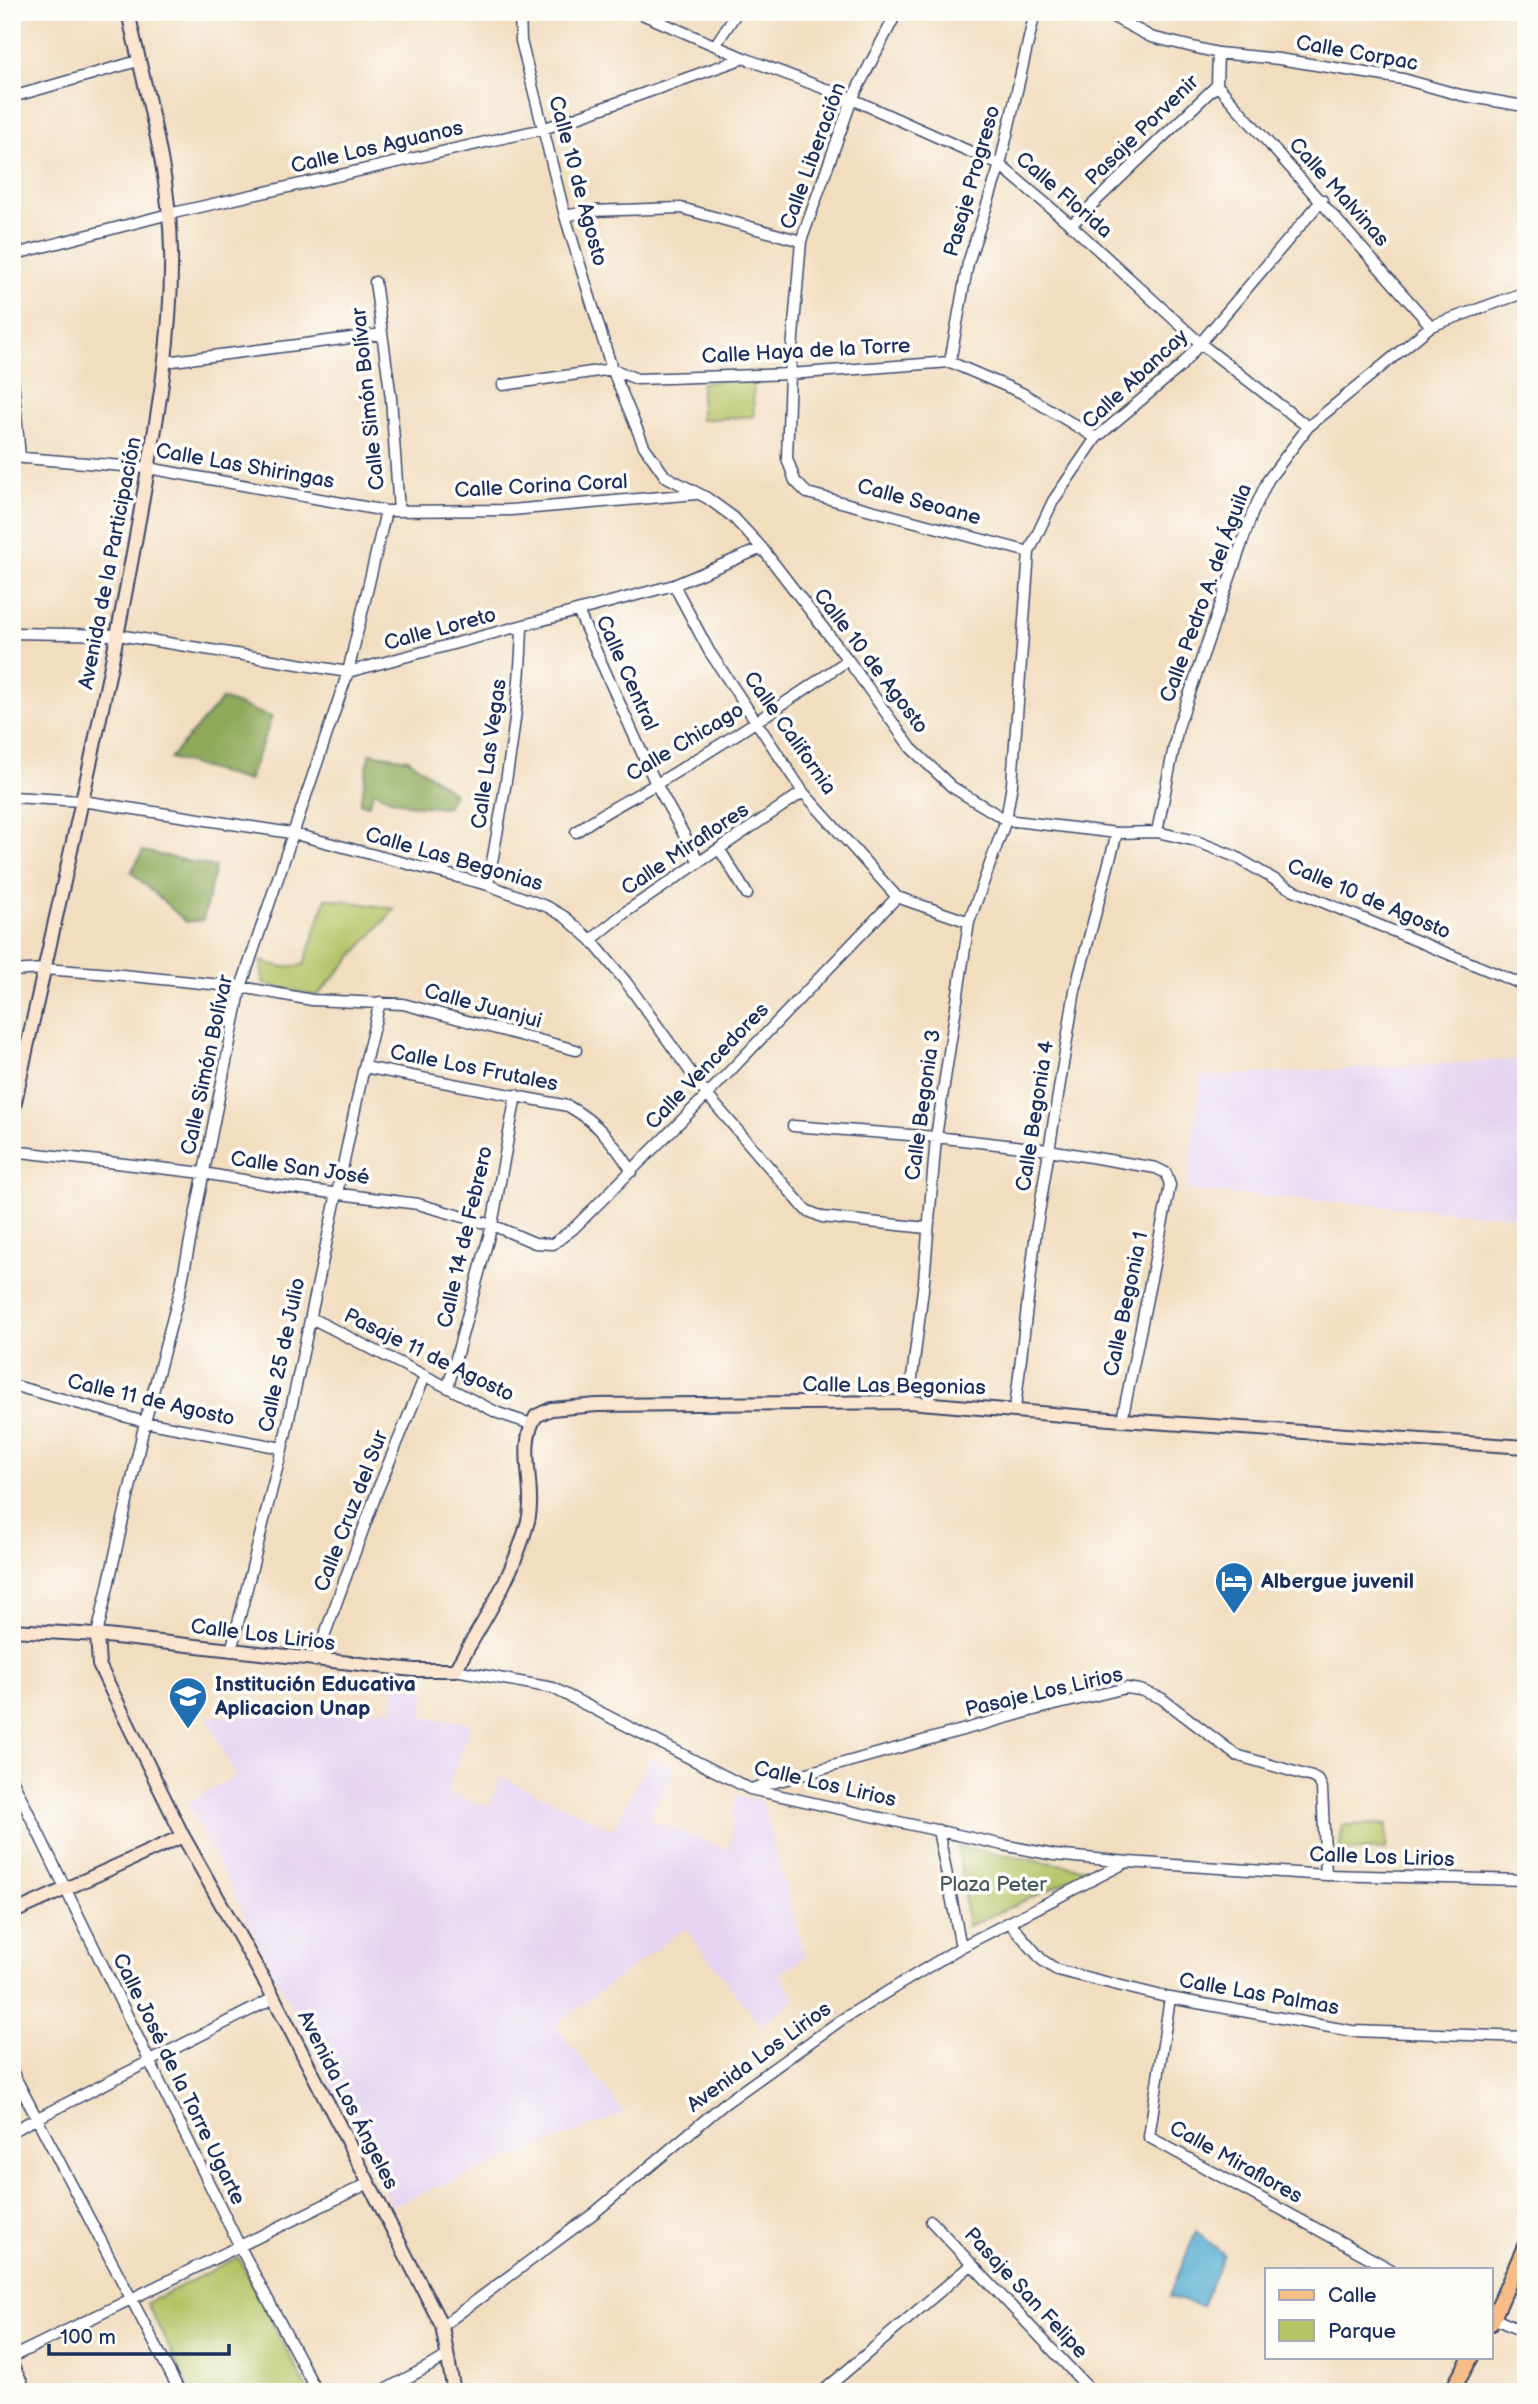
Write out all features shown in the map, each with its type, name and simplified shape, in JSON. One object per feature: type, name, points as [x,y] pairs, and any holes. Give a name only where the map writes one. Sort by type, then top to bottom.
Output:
[{"type":"main road","points":[[1492,2319],[1526,2244]]},
{"type":"main road","points":[[1451,2392],[1470,2358]]},
{"type":"street","name":"Avenida de la Participación","points":[[12,1116],[118,635],[165,362],[172,252],[166,178],[128,12]]},
{"type":"street","name":"Calle 10 de Agosto","points":[[520,12],[521,41],[565,216],[612,369],[645,446],[665,476],[733,517],[762,548],[911,748],[952,787],[1006,820],[1117,834],[1157,832],[1196,841],[1236,857],[1289,888],[1526,986]]},
{"type":"street","name":"Calle Florida","points":[[637,12],[744,58],[852,99],[1000,165],[1071,225],[1201,344],[1308,427]]},
{"type":"street","points":[[716,44],[737,12]]},
{"type":"street","name":"Calle Liberación","points":[[800,487],[790,472],[787,458],[790,374],[802,241],[852,99],[897,12]]},
{"type":"street","name":"Pasaje Progreso","points":[[950,362],[968,263],[1000,165],[1035,12]]},
{"type":"street","name":"Calle Corpac","points":[[1104,12],[1151,37],[1218,53],[1279,59],[1403,79],[1460,95],[1526,104]]},
{"type":"street","name":"Pasaje Porvenir","points":[[1071,225],[1217,85],[1218,53]]},
{"type":"street","name":"Calle Los Aguanos","points":[[12,255],[169,214],[543,129],[744,58]]},
{"type":"street","points":[[12,97],[138,61]]},
{"type":"street","name":"Calle Malvinas","points":[[1217,85],[1322,200],[1431,326]]},
{"type":"street","name":"Calle Abancay","points":[[1006,820],[1012,784],[1029,552],[1054,501],[1096,438],[1180,367],[1322,200]]},
{"type":"street","points":[[565,216],[590,211],[681,208],[802,241]]},
{"type":"street","name":"Calle Simón Bolívar","points":[[375,282],[391,398],[399,511]]},
{"type":"street","name":"Calle Pedro A. del Águila","points":[[1157,832],[1178,727],[1252,514],[1268,480],[1308,427],[1431,326],[1526,292]]},
{"type":"street","points":[[165,362],[382,334]]},
{"type":"street","name":"Calle Haya de la Torre","points":[[503,385],[612,369],[637,379],[790,374],[950,362],[1022,393],[1096,438]]},
{"type":"street","points":[[12,370],[16,457]]},
{"type":"street","name":"Calle Las Shiringas","points":[[16,457],[148,468],[386,511]]},
{"type":"street","name":"Calle Seoane","points":[[800,487],[807,493],[1029,552]]},
{"type":"street","name":"Calle Corina Coral","points":[[386,511],[511,510],[698,494]]},
{"type":"street","name":"Calle Simón Bolívar","points":[[97,1635],[145,1422],[180,1291],[241,987],[291,833],[348,672],[386,511]]},
{"type":"street","name":"Calle Loreto","points":[[12,633],[118,635],[348,672],[674,584],[762,548]]},
{"type":"street","name":"Calle California","points":[[674,584],[709,651],[803,792],[897,897],[969,922]]},
{"type":"street","name":"Calle Central","points":[[578,611],[656,784],[699,862]]},
{"type":"street","name":"Calle Las Vegas","points":[[488,885],[516,724],[521,679],[522,627]]},
{"type":"street","name":"Calle Chicago","points":[[576,832],[602,813],[656,784],[758,722],[848,660]]},
{"type":"street","name":"Calle Miraflores","points":[[591,940],[627,911],[803,792]]},
{"type":"street","name":"Calle Las Begonias","points":[[12,797],[82,801],[291,833],[488,885],[548,906],[591,940],[626,982],[707,1095],[806,1210],[813,1215],[927,1228]]},
{"type":"street","name":"Calle Begonia 3","points":[[909,1402],[924,1282],[936,1137],[969,922],[1006,820]]},
{"type":"street","name":"Calle Begonia 4","points":[[1015,1409],[1036,1231],[1074,990],[1117,834]]},
{"type":"street","points":[[720,849],[747,894]]},
{"type":"street","name":"Calle Vencedores","points":[[535,1243],[553,1244],[559,1241],[707,1095],[897,897]]},
{"type":"street","points":[[12,971],[44,969],[241,987],[312,1000],[380,1002]]},
{"type":"street","name":"Calle Juanjui","points":[[380,1002],[403,1004],[576,1050]]},
{"type":"street","name":"Calle 25 de Julio","points":[[231,1651],[282,1448],[380,1002]]},
{"type":"street","name":"Calle Los Frutales","points":[[364,1067],[568,1107],[591,1119],[615,1145],[632,1171]]},
{"type":"street","name":"Calle 14 de Febrero","points":[[448,1387],[492,1225],[516,1095]]},
{"type":"street","points":[[793,1126],[936,1137],[1049,1150]]},
{"type":"street","name":"Calle Begonia 1","points":[[1049,1150],[1162,1171],[1169,1178],[1168,1196],[1122,1420]]},
{"type":"street","name":"Calle San José","points":[[12,1151],[203,1173],[278,1186],[418,1204],[492,1225],[535,1243]]},
{"type":"street","name":"Pasaje 11 de Agosto","points":[[311,1318],[498,1413],[531,1424]]},
{"type":"street","name":"Calle Cruz del Sur","points":[[315,1661],[378,1489],[425,1376]]},
{"type":"street","name":"Calle 11 de Agosto","points":[[12,1385],[145,1422],[282,1448]]},
{"type":"street","name":"Calle Las Begonias","points":[[531,1424],[536,1416],[544,1411],[597,1405],[909,1402],[1122,1420],[1526,1447]]},
{"type":"street","points":[[456,1670],[497,1597],[520,1549],[529,1517],[528,1434],[531,1424]]},
{"type":"street","name":"Calle Los Lirios","points":[[12,1630],[97,1635],[414,1670],[456,1670],[553,1688],[750,1789],[1054,1855],[1326,1875],[1526,1880]]},
{"type":"street","name":"Avenida Los Ángeles","points":[[97,1635],[99,1665],[183,1836],[274,1998],[442,2326],[454,2392]]},
{"type":"street","name":"Pasaje Los Lirios","points":[[750,1789],[1034,1710],[1126,1688],[1140,1690],[1161,1698],[1236,1755],[1319,1781],[1322,1788],[1326,1875]]},
{"type":"street","name":"Calle José de la Torre Ugarte","points":[[12,1779],[240,2246],[317,2392]]},
{"type":"street","points":[[938,1830],[961,1947]]},
{"type":"street","points":[[12,1913],[183,1836]]},
{"type":"street","name":"Avenida Los Lirios","points":[[442,2326],[593,2214],[724,2104],[841,2021],[961,1947],[1128,1862]]},
{"type":"street","name":"Calle Las Palmas","points":[[1009,1922],[1042,1960],[1057,1970],[1170,1998],[1352,2031],[1526,2037]]},
{"type":"street","points":[[12,2131],[274,1998]]},
{"type":"street","name":"Calle Miraflores","points":[[1170,1998],[1149,2137],[1388,2268]]},
{"type":"street","points":[[12,2071],[180,2392]]},
{"type":"street","points":[[12,2357],[369,2183]]},
{"type":"street","name":"Pasaje San Felipe","points":[[931,2221],[1092,2392]]},
{"type":"street","points":[[822,2392],[972,2264]]},
{"type":"street","points":[[1492,2319],[1526,2333]]},
{"type":"street","points":[[381,2392],[448,2356]]},
{"type":"street","points":[[12,2363],[27,2392]]},
{"type":"shaded area","points":[[1526,1059],[1526,1217],[1187,1191],[1200,1077]]},
{"type":"shaded area","points":[[396,1681],[426,1684],[423,1717],[471,1723],[447,1793],[488,1807],[501,1777],[613,1829],[651,1757],[675,1769],[649,1819],[729,1850],[735,1796],[762,1801],[805,1958],[779,1973],[796,2000],[760,2025],[685,1928],[555,2025],[625,2113],[392,2205],[187,1803],[235,1776],[206,1717],[391,1709]]},
{"type":"green space","points":[[740,378],[753,380],[754,416],[701,420],[701,383]]},
{"type":"green space","points":[[222,699],[272,717],[248,781],[170,758]]},
{"type":"green space","points":[[370,753],[408,759],[454,793],[447,807],[409,804],[374,791],[369,805],[360,804]]},
{"type":"green space","points":[[143,851],[215,867],[203,920],[186,922],[131,872]]},
{"type":"green space","points":[[326,898],[395,909],[317,996],[264,984],[260,961],[283,967],[304,965]]},
{"type":"green space","points":[[1387,1824],[1386,1849],[1340,1851],[1342,1825]]},
{"type":"green space","name":"Plaza Peter","points":[[958,1847],[1093,1870],[968,1926]]},
{"type":"green space","points":[[238,2257],[309,2392],[191,2392],[147,2303]]},
{"type":"water","points":[[1196,2231],[1224,2254],[1202,2306],[1169,2297]]},
{"type":"place","name":"Albergue juvenil","points":[[1234,1615]]},
{"type":"place","name":"Institución Educativa Aplicacion Unap","points":[[188,1730]]}]
